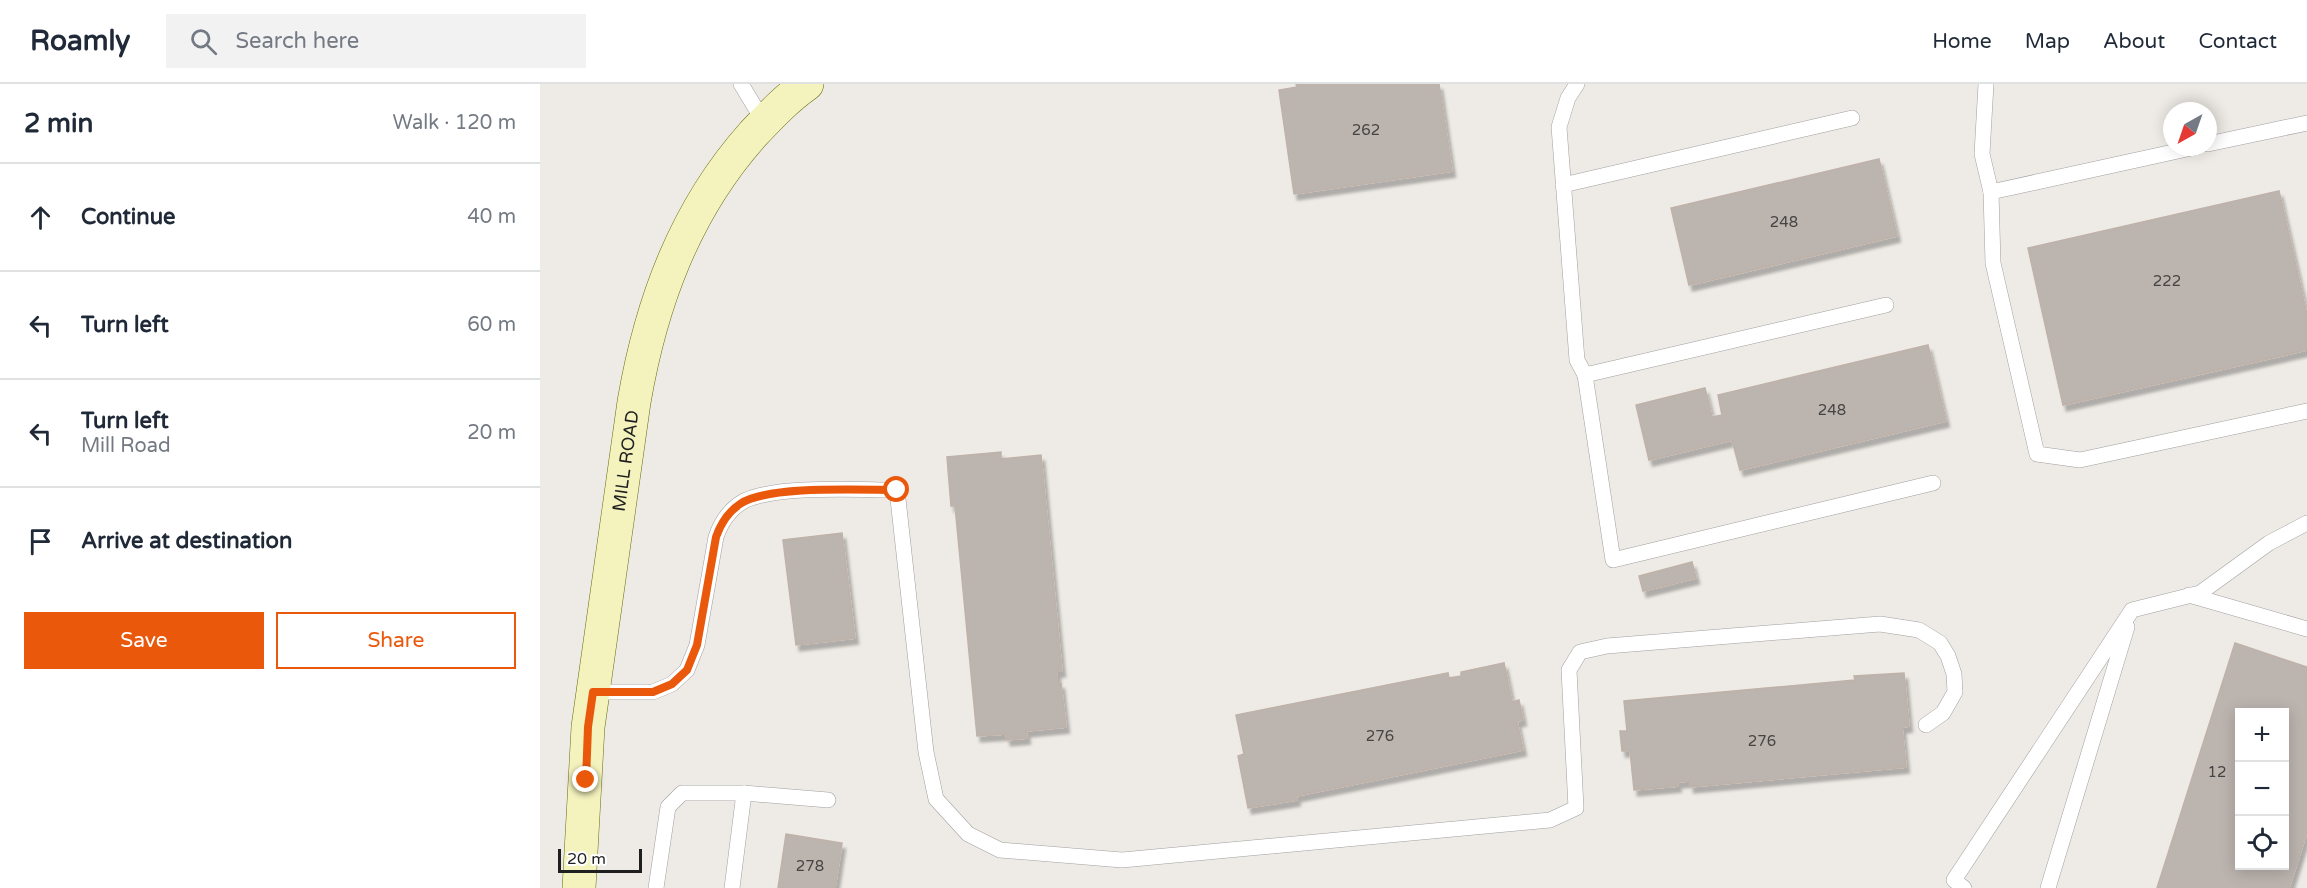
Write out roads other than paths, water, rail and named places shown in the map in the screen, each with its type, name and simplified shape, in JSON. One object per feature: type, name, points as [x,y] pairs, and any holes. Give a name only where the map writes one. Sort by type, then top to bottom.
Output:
[{"type":"main road","name":"MILL ROAD","points":[[579,888],[588,727],[634,402],[641,363],[658,300],[680,243],[709,191],[732,157],[802,85]]},
{"type":"lane","points":[[741,84],[764,122]]},
{"type":"lane","points":[[1576,84],[1568,98],[1559,127],[1563,185],[1577,360],[1585,375],[1613,560],[1933,483]]},
{"type":"lane","points":[[1986,84],[1982,154],[1991,192],[1993,263],[2037,454],[2080,460],[2307,411]]},
{"type":"lane","points":[[1563,185],[1852,118]]},
{"type":"lane","points":[[2217,142],[2307,123]]},
{"type":"lane","points":[[1991,192],[2163,154]]},
{"type":"lane","points":[[1585,375],[1886,305]]},
{"type":"lane","points":[[593,692],[653,692],[672,684],[687,670],[697,645],[716,537],[723,520],[741,503],[759,496],[807,490],[897,490],[926,752],[936,799],[968,834],[1000,850],[1122,860],[1550,820],[1576,808],[1569,670],[1580,652],[1607,646],[1880,624],[1919,630],[1940,643],[1948,656],[1954,674],[1955,692],[1943,713],[1926,725]]},
{"type":"lane","points":[[1964,888],[1954,880],[2132,610],[2200,593],[2269,543],[2307,523]]},
{"type":"lane","points":[[2189,595],[2307,629]]},
{"type":"lane","points":[[2048,888],[2132,610]]},
{"type":"lane","points":[[656,888],[668,807],[682,793],[744,793],[828,800]]},
{"type":"lane","points":[[732,888],[744,793]]}]
